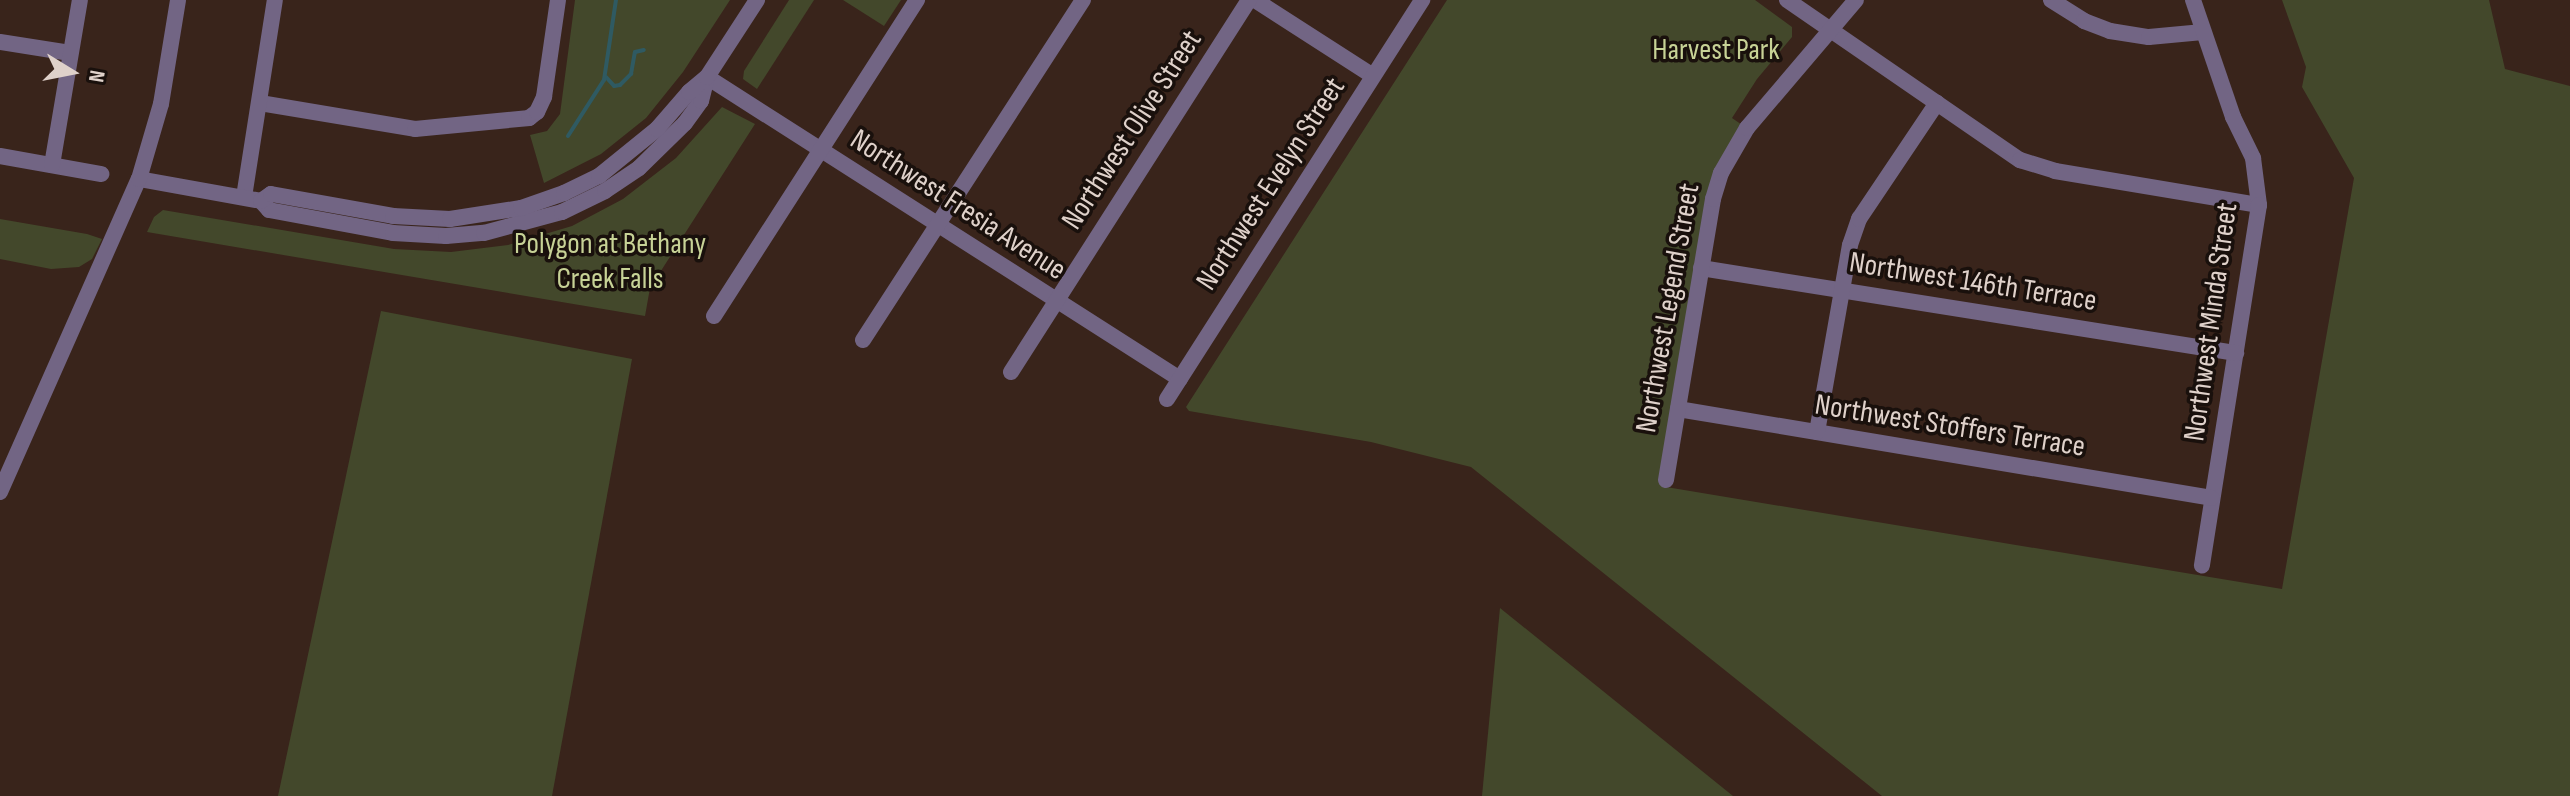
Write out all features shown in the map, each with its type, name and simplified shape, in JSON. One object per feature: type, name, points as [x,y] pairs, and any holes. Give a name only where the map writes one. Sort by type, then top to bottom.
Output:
[{"type":"street","points":[[52,165],[80,0]]},
{"type":"street","points":[[0,492],[139,179],[161,104],[178,0]]},
{"type":"street","points":[[244,197],[275,0]]},
{"type":"street","points":[[260,103],[415,129],[529,118],[537,112],[544,97],[558,0]]},
{"type":"street","points":[[139,179],[261,201],[269,210],[414,235],[484,233],[525,224],[562,212],[605,191],[639,168],[685,123],[701,101],[707,77],[757,0]]},
{"type":"street","points":[[714,316],[917,0]]},
{"type":"street","points":[[863,340],[1083,0]]},
{"type":"street","points":[[1252,0],[1373,76]]},
{"type":"street","name":"Northwest Olive Street","points":[[1011,372],[1252,0]]},
{"type":"street","name":"Northwest Evelyn Street","points":[[1167,399],[1422,0]]},
{"type":"street","points":[[1787,0],[2020,160],[2055,171],[2259,205]]},
{"type":"street","name":"Northwest Legend Street","points":[[1666,480],[1713,199],[1727,161],[1747,128],[1856,0]]},
{"type":"street","points":[[2051,0],[2084,21],[2110,31],[2149,37],[2203,32]]},
{"type":"street","name":"Northwest Minda Street","points":[[2193,0],[2233,117],[2253,158],[2259,205],[2202,566]]},
{"type":"street","points":[[0,42],[70,53]]},
{"type":"street","name":"Northwest Fresia Avenue","points":[[707,77],[1180,379]]},
{"type":"street","points":[[1817,432],[1842,290],[1859,219],[1937,103]]},
{"type":"street","points":[[0,156],[101,174]]},
{"type":"street","name":"Northwest 146th Terrace","points":[[1701,268],[2236,353]]},
{"type":"street","name":"Northwest Stoffers Terrace","points":[[1678,409],[2212,498]]},
{"type":"green space","points":[[575,0],[730,0],[683,72],[646,118],[601,154],[544,183],[530,135],[547,131],[560,114]]},
{"type":"green space","points":[[789,0],[814,0],[757,89],[743,79],[744,71]]},
{"type":"green space","points":[[843,0],[901,0],[884,26]]},
{"type":"green space","name":"Harvest Park","points":[[1447,0],[1755,0],[1792,27],[1792,37],[1757,79],[1732,118],[1748,129],[1725,168],[1666,487],[2282,589],[2354,178],[2302,87],[2306,67],[2282,0],[2489,0],[2505,69],[2570,86],[2570,796],[1882,796],[1471,467],[1371,442],[1189,411],[1186,407]]},
{"type":"green space","name":"Polygon at Bethany Creek Falls","points":[[722,107],[755,124],[650,288],[645,316],[147,232],[154,217],[163,210],[394,249],[451,252],[508,245],[572,226],[623,199],[676,158]]},
{"type":"green space","points":[[0,219],[102,239],[92,259],[79,267],[51,269],[0,259]]},
{"type":"green space","points":[[381,311],[632,359],[552,796],[278,796]]},
{"type":"green space","points":[[1500,608],[1733,796],[1482,796]]},
{"type":"waterway","points":[[568,136],[604,80],[616,0]]},
{"type":"waterway","points":[[606,77],[614,86],[620,85],[631,74],[635,52],[644,50]]}]
